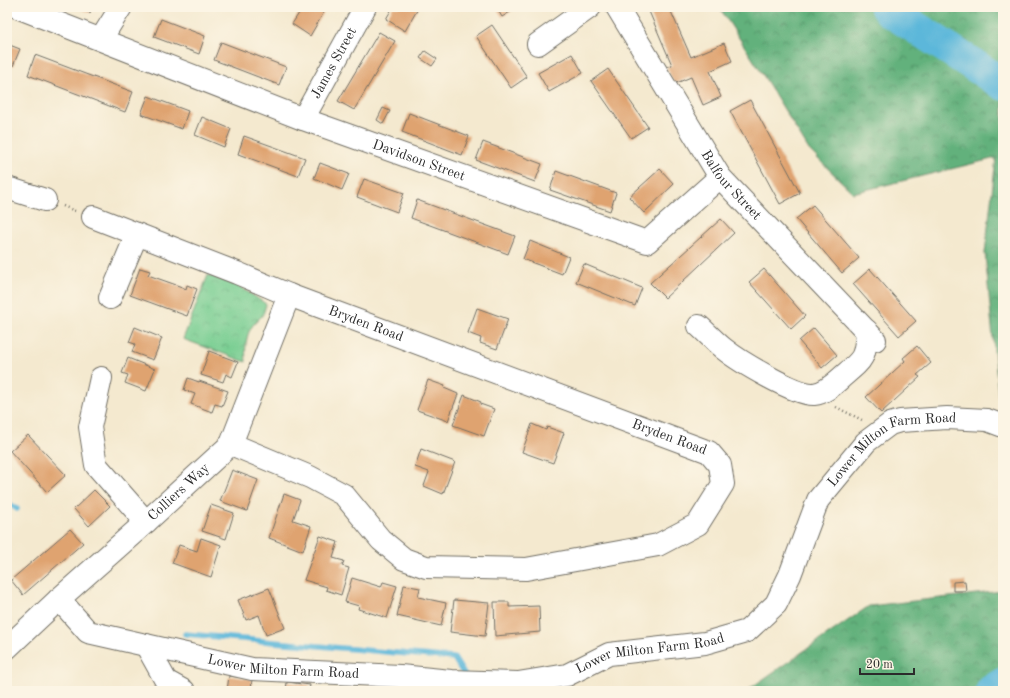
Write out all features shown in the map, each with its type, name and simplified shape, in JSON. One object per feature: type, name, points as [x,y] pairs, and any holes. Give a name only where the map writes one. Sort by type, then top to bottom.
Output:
[{"type":"street","name":"Davidson Street","points":[[17,7],[303,120],[647,242],[720,177]]},
{"type":"street","points":[[101,40],[121,7]]},
{"type":"street","name":"James Street","points":[[303,120],[365,7]]},
{"type":"street","points":[[538,44],[590,7]]},
{"type":"street","name":"Balfour Street","points":[[617,7],[720,177],[871,335],[865,352],[857,364],[827,389],[813,394]]},
{"type":"street","points":[[7,188],[45,200]]},
{"type":"street","name":"Bryden Road","points":[[93,217],[237,272],[289,295],[709,452],[720,465],[723,484],[698,524],[658,545],[526,569],[426,567],[404,559],[381,540],[344,495],[310,477],[231,444]]},
{"type":"street","points":[[110,298],[137,234]]},
{"type":"street","name":"Colliers Way","points":[[7,648],[59,599],[231,444],[289,295]]},
{"type":"street","points":[[699,326],[724,349],[745,363],[794,389],[813,394]]},
{"type":"street","points":[[101,378],[90,427],[96,465],[146,522]]},
{"type":"street","name":"Lower Milton Farm Road","points":[[59,599],[88,632],[252,669],[400,676],[455,681],[518,683],[567,675],[609,654],[705,643],[747,632],[776,604],[790,575],[818,500],[866,442],[890,424],[900,421],[947,418],[987,420],[1003,426]]},
{"type":"street","points":[[146,645],[166,681],[184,691]]},
{"type":"path","points":[[45,200],[93,217]]},
{"type":"path","points":[[813,394],[882,430]]},
{"type":"green space","points":[[719,7],[1003,7],[1003,406],[999,403],[985,253],[996,158],[853,193],[809,150]]},
{"type":"green space","points":[[208,275],[239,286],[266,304],[263,314],[248,333],[246,362],[183,339]]},
{"type":"green space","points":[[1003,591],[1003,691],[746,691],[869,606]]},
{"type":"building","points":[[76,7],[92,7],[90,13]]},
{"type":"building","points":[[303,7],[327,7],[310,36],[292,24]]},
{"type":"building","points":[[393,7],[419,7],[405,31],[386,19]]},
{"type":"building","points":[[496,7],[518,7],[502,17]]},
{"type":"building","points":[[652,7],[669,7],[691,57],[724,43],[732,61],[710,71],[721,97],[703,105],[691,77],[674,84],[667,67],[672,65],[648,9]]},
{"type":"building","points":[[161,19],[205,36],[199,54],[154,37]]},
{"type":"building","points":[[492,25],[527,77],[511,88],[476,36]]},
{"type":"building","points":[[379,32],[395,41],[354,110],[338,101]]},
{"type":"building","points":[[221,42],[286,67],[279,85],[214,60]]},
{"type":"building","points":[[7,44],[20,49],[13,66],[7,64]]},
{"type":"building","points":[[425,51],[437,59],[432,66],[420,58]]},
{"type":"building","points":[[572,54],[583,73],[549,92],[538,73]]},
{"type":"building","points":[[35,55],[133,92],[125,112],[28,75]]},
{"type":"building","points":[[608,69],[648,127],[631,138],[591,81]]},
{"type":"building","points":[[148,96],[188,111],[182,129],[141,114]]},
{"type":"building","points":[[750,100],[800,193],[780,204],[730,111]]},
{"type":"building","points":[[383,108],[390,111],[383,124],[377,120]]},
{"type":"building","points":[[409,113],[469,136],[462,155],[402,132]]},
{"type":"building","points":[[202,117],[231,129],[224,147],[195,135]]},
{"type":"building","points":[[244,136],[305,158],[298,176],[238,154]]},
{"type":"building","points":[[483,142],[542,164],[535,182],[476,160]]},
{"type":"building","points":[[320,163],[349,174],[342,190],[314,178]]},
{"type":"building","points":[[660,169],[674,184],[644,213],[629,197]]},
{"type":"building","points":[[556,171],[616,193],[610,211],[550,190]]},
{"type":"building","points":[[364,179],[404,193],[397,212],[357,197]]},
{"type":"building","points":[[417,200],[515,236],[508,254],[411,218]]},
{"type":"building","points":[[813,205],[859,258],[842,273],[796,219]]},
{"type":"building","points":[[721,219],[734,233],[665,298],[650,283]]},
{"type":"building","points":[[530,241],[569,257],[562,274],[523,259]]},
{"type":"building","points":[[584,264],[642,288],[635,306],[576,282]]},
{"type":"building","points":[[140,268],[150,271],[148,275],[186,289],[187,285],[197,289],[187,316],[130,295]]},
{"type":"building","points":[[764,269],[805,316],[791,329],[749,282]]},
{"type":"building","points":[[870,269],[916,321],[899,336],[853,284]]},
{"type":"building","points":[[477,308],[508,319],[497,349],[480,343],[481,338],[468,333]]},
{"type":"building","points":[[135,327],[162,338],[153,360],[132,352],[135,344],[129,342]]},
{"type":"building","points":[[814,328],[837,355],[822,368],[799,341]]},
{"type":"building","points":[[917,346],[931,363],[917,375],[920,377],[881,413],[866,397],[905,361],[903,358]]},
{"type":"building","points":[[209,351],[238,362],[232,377],[226,374],[223,382],[201,375]]},
{"type":"building","points":[[128,358],[155,369],[146,391],[125,383],[128,375],[122,373]]},
{"type":"building","points":[[188,378],[228,391],[222,406],[215,404],[212,412],[191,404],[195,394],[184,390]]},
{"type":"building","points":[[428,380],[445,386],[444,388],[458,394],[448,421],[417,410]]},
{"type":"building","points":[[464,395],[481,402],[480,404],[494,409],[484,436],[453,425]]},
{"type":"building","points":[[532,424],[546,430],[547,427],[564,433],[553,463],[522,452]]},
{"type":"building","points":[[28,435],[66,475],[47,492],[10,451]]},
{"type":"building","points":[[421,449],[455,462],[443,494],[424,486],[429,472],[415,467]]},
{"type":"building","points":[[232,470],[258,480],[247,511],[220,501]]},
{"type":"building","points":[[94,490],[110,506],[89,526],[74,509]]},
{"type":"building","points":[[284,494],[300,500],[293,520],[311,526],[303,551],[269,538]]},
{"type":"building","points":[[211,505],[234,513],[226,539],[202,531]]},
{"type":"building","points":[[70,529],[83,543],[23,595],[11,580]]},
{"type":"building","points":[[320,536],[338,542],[333,558],[344,561],[342,566],[349,568],[341,595],[326,590],[327,587],[304,580]]},
{"type":"building","points":[[201,538],[221,545],[211,577],[172,563],[179,545],[197,551]]},
{"type":"building","points":[[352,578],[381,587],[383,582],[397,586],[387,618],[358,609],[359,606],[345,602]]},
{"type":"building","points":[[965,581],[966,591],[953,591],[953,582]]},
{"type":"building","points":[[404,585],[420,588],[418,597],[446,603],[441,626],[397,616]]},
{"type":"building","points":[[269,588],[285,628],[266,635],[259,615],[246,620],[238,600]]},
{"type":"building","points":[[454,600],[489,603],[485,636],[450,632]]},
{"type":"building","points":[[494,602],[509,602],[509,607],[539,606],[540,632],[495,636]]},
{"type":"building","points":[[229,676],[252,679],[251,691],[227,691]]},
{"type":"building","points":[[287,682],[310,685],[309,691],[286,691]]},
{"type":"waterway","points":[[886,7],[1003,84]]},
{"type":"waterway","points":[[7,502],[17,509]]},
{"type":"waterway","points":[[185,634],[454,658],[465,676]]},
{"type":"waterway","points":[[992,691],[1003,684]]}]
